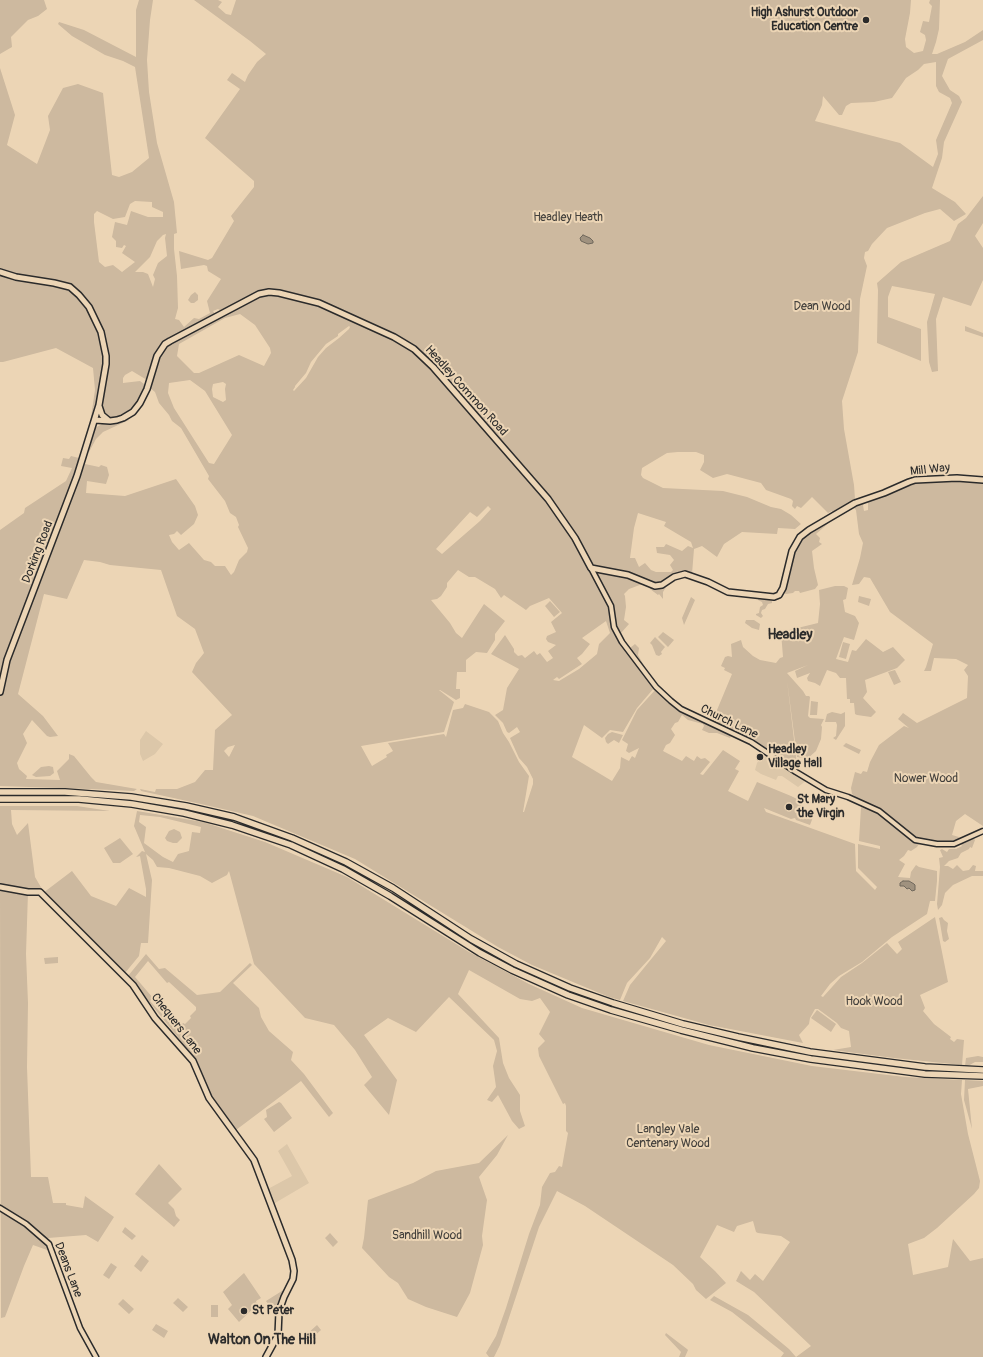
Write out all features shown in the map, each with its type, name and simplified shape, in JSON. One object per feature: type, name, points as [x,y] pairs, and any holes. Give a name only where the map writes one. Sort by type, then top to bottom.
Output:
[{"type":"highway","points":[[0,792],[65,792],[131,797],[186,806],[234,817],[292,838],[346,862],[393,888],[471,939],[516,964],[570,988],[613,1003],[682,1024],[738,1038],[810,1052],[925,1067],[983,1070]]},
{"type":"highway","points":[[0,799],[79,799],[132,804],[184,813],[232,825],[292,845],[343,869],[390,896],[486,956],[512,970],[568,995],[603,1008],[753,1048],[811,1059],[925,1074],[983,1076]]},
{"type":"main road","name":"Dorking Road","points":[[0,272],[16,277],[70,287],[89,307],[101,332],[106,356],[105,373],[98,405],[74,487],[8,660],[0,692]]},
{"type":"main road","name":"Headley Common Road","points":[[94,420],[110,421],[129,415],[137,408],[150,382],[157,356],[165,344],[245,301],[264,293],[278,293],[319,303],[403,342],[414,349],[433,367],[548,500],[573,535],[590,568]]},
{"type":"main road","points":[[98,405],[102,415],[110,421]]},
{"type":"main road","name":"Mill Way","points":[[590,568],[628,575],[656,586],[662,585],[674,577],[685,574],[708,582],[729,592],[774,597],[778,595],[786,582],[787,570],[792,551],[800,536],[859,502],[915,480],[957,478],[983,480]]},
{"type":"main road","name":"Chequers Lane","points":[[0,887],[28,892],[40,892],[133,985],[155,1018],[193,1061],[209,1098],[254,1160],[285,1246],[292,1260],[294,1275],[284,1297],[278,1317],[278,1335],[266,1357]]},
{"type":"street","name":"Church Lane","points":[[590,568],[611,606],[614,627],[618,636],[656,687],[676,705],[687,712],[751,742],[826,790],[848,797],[879,811],[915,840],[937,844],[954,844],[983,831]]},
{"type":"street","name":"Deans Lane","points":[[0,1208],[26,1224],[49,1244],[80,1328],[96,1357]]},
{"type":"shaded area","points":[[583,235],[590,238],[593,243],[588,244],[581,241],[580,238]]},
{"type":"shaded area","points":[[146,731],[163,744],[155,754],[143,761],[140,754],[140,740]]},
{"type":"shaded area","points":[[764,753],[807,780],[798,787],[782,776],[778,776],[776,780],[761,774],[755,770],[757,763]]},
{"type":"shaded area","points":[[903,881],[909,881],[914,884],[915,890],[912,891],[909,888],[907,889],[904,886],[900,886],[900,883]]},
{"type":"shaded area","points":[[287,1144],[309,1183],[272,1206],[266,1190],[292,1176],[278,1151]]},
{"type":"green space","points":[[0,0],[44,0],[47,9],[38,16],[28,20],[11,37],[12,47],[0,54]]},
{"type":"green space","points":[[139,0],[153,0],[147,60],[149,92],[157,143],[174,202],[177,233],[174,234],[174,249],[178,308],[175,319],[179,320],[184,327],[194,318],[199,319],[210,313],[207,301],[221,279],[208,271],[207,266],[204,265],[181,269],[179,251],[208,260],[212,258],[234,221],[231,216],[254,187],[254,181],[205,138],[240,89],[227,80],[232,73],[245,82],[257,62],[266,54],[194,0],[218,0],[222,2],[218,7],[226,14],[231,15],[236,0],[911,0],[905,39],[906,47],[914,53],[923,51],[926,40],[925,35],[920,32],[923,21],[929,22],[932,6],[929,3],[930,0],[940,0],[939,29],[932,54],[937,54],[965,42],[983,30],[983,40],[948,59],[942,76],[950,90],[959,96],[962,102],[944,142],[942,158],[932,188],[955,202],[966,214],[954,221],[940,209],[925,213],[887,228],[872,244],[868,251],[865,252],[864,258],[867,266],[860,299],[858,352],[842,401],[844,429],[855,499],[852,503],[831,516],[832,511],[828,513],[812,497],[801,508],[797,506],[795,509],[792,506],[793,501],[791,499],[766,490],[761,483],[727,474],[713,478],[700,470],[704,462],[704,455],[696,452],[667,453],[642,468],[641,475],[643,478],[663,488],[723,491],[747,497],[771,507],[781,509],[801,524],[795,529],[778,528],[777,534],[742,532],[724,544],[717,557],[702,546],[694,549],[692,574],[684,572],[659,584],[648,581],[629,589],[624,594],[626,607],[624,620],[629,624],[621,633],[621,640],[630,648],[635,644],[639,648],[638,655],[653,681],[622,642],[626,651],[654,688],[637,708],[623,732],[610,730],[602,738],[584,725],[572,757],[612,781],[620,768],[621,757],[629,761],[632,756],[635,758],[639,748],[629,753],[626,751],[628,744],[622,740],[637,710],[656,689],[671,704],[683,713],[731,734],[730,738],[717,733],[709,733],[702,730],[704,726],[703,724],[688,720],[682,715],[671,729],[675,735],[663,751],[682,761],[686,756],[694,761],[697,756],[701,759],[705,758],[710,762],[700,774],[703,775],[723,750],[740,761],[735,769],[739,771],[728,791],[748,801],[757,782],[803,802],[800,808],[813,817],[810,825],[796,820],[795,818],[791,819],[764,808],[766,812],[855,844],[856,871],[875,890],[877,887],[858,868],[858,844],[880,849],[880,846],[859,841],[861,807],[880,813],[901,826],[877,808],[860,801],[852,794],[851,788],[855,772],[861,774],[863,771],[867,772],[870,762],[879,745],[904,726],[909,728],[898,719],[903,713],[917,723],[967,698],[968,676],[964,670],[968,665],[956,659],[934,658],[931,671],[924,671],[933,644],[890,612],[870,578],[864,577],[859,584],[852,585],[863,543],[859,534],[856,510],[854,508],[831,521],[816,534],[820,538],[819,542],[822,544],[812,551],[818,585],[815,589],[800,593],[799,591],[795,591],[793,593],[784,593],[787,586],[792,555],[802,538],[808,536],[807,534],[860,503],[865,503],[863,505],[864,511],[868,510],[868,502],[870,500],[909,483],[943,479],[983,482],[983,826],[965,814],[956,821],[952,835],[959,837],[961,840],[952,843],[922,839],[917,847],[911,851],[908,850],[899,860],[905,864],[898,877],[910,878],[911,872],[916,865],[937,871],[935,901],[930,901],[927,914],[892,937],[862,962],[839,976],[830,984],[821,996],[823,997],[841,977],[862,963],[887,943],[897,954],[902,949],[898,942],[935,917],[948,982],[920,995],[925,1008],[923,1011],[934,1024],[951,1037],[950,1039],[954,1042],[957,1039],[964,1040],[962,1065],[833,1050],[851,1047],[849,1031],[841,1028],[837,1023],[818,1009],[815,1009],[810,1018],[809,1024],[799,1035],[803,1043],[709,1025],[623,1001],[630,985],[666,941],[662,937],[650,958],[627,983],[620,1000],[609,997],[532,965],[498,947],[355,859],[253,816],[141,791],[140,789],[155,792],[156,789],[177,789],[195,782],[205,770],[213,770],[215,730],[232,715],[192,672],[196,663],[204,653],[195,629],[177,616],[161,570],[110,565],[84,560],[67,599],[44,594],[18,694],[43,716],[58,736],[47,736],[32,720],[23,734],[27,743],[17,763],[19,769],[27,776],[26,779],[60,780],[57,771],[69,759],[69,754],[74,756],[96,782],[137,789],[134,791],[0,786],[0,530],[24,513],[25,508],[66,481],[72,468],[61,466],[63,458],[69,459],[71,456],[79,458],[72,485],[76,486],[85,464],[107,467],[109,475],[106,484],[87,481],[86,493],[125,496],[176,479],[195,506],[198,515],[194,524],[181,535],[177,531],[174,534],[169,535],[172,542],[179,550],[189,543],[204,560],[211,562],[215,566],[225,566],[231,575],[234,572],[239,560],[247,552],[248,548],[238,527],[239,525],[236,517],[230,513],[225,501],[208,479],[209,476],[181,428],[172,421],[159,403],[155,392],[150,388],[152,380],[147,380],[132,371],[125,375],[123,378],[123,383],[140,381],[144,384],[145,388],[134,408],[119,418],[108,418],[105,416],[101,408],[108,362],[105,357],[104,373],[90,424],[95,390],[93,368],[56,348],[0,362],[0,68],[15,115],[7,145],[37,164],[50,130],[48,116],[63,88],[78,84],[103,93],[112,175],[119,177],[132,172],[149,158],[135,67],[105,55],[72,36],[58,24],[59,22],[84,30],[136,57],[136,10]],"holes":[[[936,62],[936,86],[939,92],[950,98],[952,103],[936,140],[938,154],[933,167],[900,143],[815,121],[822,105],[823,96],[839,115],[842,115],[846,106],[851,103],[874,102],[892,98],[906,78],[924,64]],[[135,201],[152,202],[152,207],[163,212],[163,217],[148,217],[131,211],[127,225],[115,222],[112,237],[116,241],[116,247],[122,248],[124,245],[126,246],[122,253],[135,262],[122,272],[113,265],[105,267],[99,262],[94,214],[97,211],[113,219],[125,217],[130,204]],[[166,234],[167,256],[158,263],[153,275],[155,279],[153,287],[148,274],[143,272],[135,272],[150,257],[157,241]],[[239,301],[241,304],[217,317],[213,311],[224,309]],[[240,314],[255,325],[270,348],[271,353],[264,366],[239,355],[199,373],[194,373],[177,356],[179,344],[225,318]],[[349,326],[350,327],[318,357],[306,378],[294,391],[295,386],[306,373],[311,362],[326,344]],[[190,380],[205,391],[232,435],[214,464],[209,463],[174,408],[168,393],[169,383]],[[223,382],[226,384],[226,400],[223,402],[213,397],[213,384]],[[488,506],[491,509],[480,521],[442,554],[436,549],[470,512],[477,517]],[[638,513],[666,522],[664,526],[691,542],[693,548],[688,546],[682,551],[666,544],[664,547],[656,547],[657,553],[670,555],[674,560],[670,565],[673,570],[671,572],[656,572],[651,570],[645,563],[639,567],[635,558],[630,558],[634,528]],[[458,570],[469,577],[475,577],[495,589],[501,598],[504,595],[526,610],[530,606],[549,598],[562,613],[551,622],[556,632],[547,636],[546,639],[548,642],[556,645],[548,651],[553,658],[547,662],[540,653],[537,655],[534,651],[525,658],[522,655],[518,656],[514,652],[514,649],[505,635],[491,654],[519,669],[507,688],[503,710],[495,715],[503,723],[507,732],[509,733],[517,727],[520,732],[510,738],[519,758],[527,767],[533,779],[533,784],[524,812],[529,776],[519,762],[498,721],[489,712],[465,704],[463,708],[453,710],[446,737],[444,734],[388,743],[393,751],[386,755],[387,757],[372,766],[361,746],[444,732],[454,702],[439,690],[456,700],[460,698],[460,689],[456,689],[457,672],[466,672],[466,660],[476,652],[487,653],[495,640],[495,634],[505,621],[484,604],[462,638],[456,633],[450,623],[431,600],[437,599],[447,587],[447,583]],[[606,621],[610,633],[599,644],[597,654],[579,669],[559,681],[553,680],[557,677],[559,679],[582,664],[577,658],[590,644],[582,638]],[[235,745],[229,757],[224,751],[228,747]]]},
{"type":"green space","points":[[983,196],[983,223],[975,236],[983,248],[983,280],[971,306],[943,297],[936,319],[938,371],[932,372],[929,362],[927,322],[935,294],[892,286],[888,297],[888,317],[921,329],[921,361],[877,343],[877,283],[901,262],[950,241],[958,224],[966,218]]},
{"type":"green space","points":[[195,292],[198,295],[198,300],[191,303],[188,300]]},
{"type":"green space","points":[[965,326],[983,333],[983,337],[965,331]]},
{"type":"green space","points":[[127,419],[129,420],[103,432],[96,439],[89,452],[88,450],[95,428],[102,424]]},
{"type":"green space","points":[[668,584],[663,592],[663,599],[659,594],[658,595],[650,589],[649,585]]},
{"type":"green space","points":[[835,586],[844,586],[848,588],[846,599],[843,600],[845,612],[855,616],[859,623],[854,640],[844,637],[836,659],[848,662],[852,650],[856,651],[866,639],[883,652],[893,647],[905,660],[897,668],[865,680],[867,692],[863,698],[876,712],[871,717],[855,714],[854,703],[850,703],[850,699],[847,699],[846,678],[840,678],[836,673],[827,670],[820,686],[808,681],[807,678],[810,673],[797,678],[795,671],[808,665],[787,673],[806,696],[810,697],[808,716],[810,718],[824,719],[821,725],[821,739],[816,751],[807,759],[797,757],[787,680],[797,765],[795,769],[750,740],[712,722],[732,674],[724,670],[725,668],[721,666],[725,657],[732,657],[731,644],[741,640],[743,647],[753,656],[760,660],[776,663],[783,657],[781,632],[818,623],[820,604],[819,590]]},
{"type":"green space","points":[[859,596],[871,599],[869,606],[858,602]]},
{"type":"green space","points":[[691,597],[695,600],[684,625],[682,618]]},
{"type":"green space","points":[[765,598],[772,601],[772,603],[768,604],[765,609],[762,610],[761,613],[763,616],[761,618],[756,615],[759,613],[760,607],[763,605],[758,599]]},
{"type":"green space","points":[[550,601],[560,612],[554,617],[545,606]]},
{"type":"green space","points":[[746,620],[754,620],[760,624],[759,630],[752,628],[745,623]]},
{"type":"green space","points":[[663,632],[674,640],[668,647],[658,637]]},
{"type":"green space","points":[[655,637],[665,647],[661,652],[662,654],[659,656],[656,655],[650,643]]},
{"type":"green space","points":[[843,642],[850,644],[846,659],[839,657]]},
{"type":"green space","points":[[895,670],[901,682],[894,685],[888,672]]},
{"type":"green space","points":[[811,701],[818,702],[817,715],[810,715]]},
{"type":"green space","points":[[832,712],[841,714],[845,712],[845,726],[836,740],[833,738],[836,736],[836,722],[825,722],[827,714]]},
{"type":"green space","points":[[612,732],[623,735],[619,743],[614,740],[608,744],[606,742],[605,738]]},
{"type":"green space","points":[[846,743],[861,750],[859,754],[843,746]]},
{"type":"green space","points":[[41,767],[53,767],[54,773],[50,776],[36,777],[32,775]]},
{"type":"green space","points":[[0,806],[77,806],[110,811],[11,810],[12,824],[17,835],[28,823],[35,877],[42,889],[28,892],[26,954],[28,1003],[27,1067],[31,1177],[48,1177],[53,1203],[66,1203],[66,1205],[83,1208],[85,1196],[114,1217],[98,1242],[86,1235],[48,1238],[44,1240],[50,1251],[33,1245],[5,1317],[1,1318],[0,890],[14,893],[25,892],[0,887]]},
{"type":"green space","name":"Langley Vale Centenary Wood","points":[[137,811],[203,822],[265,842],[347,877],[469,952],[529,984],[582,1008],[709,1045],[812,1066],[905,1077],[962,1080],[961,1094],[968,1134],[980,1181],[979,1188],[937,1228],[924,1238],[908,1244],[913,1275],[948,1267],[953,1239],[970,1261],[983,1258],[983,1357],[796,1357],[811,1346],[754,1292],[736,1281],[741,1271],[750,1280],[755,1274],[763,1281],[790,1242],[781,1236],[756,1232],[753,1221],[737,1226],[734,1232],[717,1225],[700,1257],[726,1283],[706,1299],[673,1265],[585,1206],[557,1191],[539,1227],[500,1345],[494,1357],[489,1357],[486,1353],[496,1336],[506,1308],[529,1234],[540,1205],[542,1187],[550,1173],[555,1172],[559,1166],[562,1167],[568,1133],[566,1131],[566,1106],[565,1103],[563,1104],[539,1056],[538,1048],[545,1041],[539,1034],[550,1012],[540,998],[532,1001],[520,999],[469,970],[458,994],[499,1038],[503,1063],[509,1078],[520,1095],[520,1111],[525,1126],[519,1129],[512,1121],[498,1095],[492,1102],[487,1100],[496,1087],[493,1066],[497,1051],[494,1040],[449,997],[416,1032],[388,1018],[364,1035],[397,1080],[389,1115],[364,1085],[372,1077],[355,1050],[334,1025],[305,1018],[254,964],[229,871],[227,875],[212,883],[200,876],[169,868],[157,867],[153,860],[146,854],[152,880],[148,943],[141,943],[139,956],[125,973],[43,893],[72,871],[91,896],[116,906],[129,888],[146,897],[140,856],[136,857],[142,851],[145,852],[134,826]],"holes":[[[140,815],[160,817],[201,827],[200,833],[192,832],[189,851],[178,854],[173,862],[163,857],[144,843],[146,827],[139,822]]]},
{"type":"green space","points":[[174,829],[180,832],[182,838],[177,843],[167,841],[165,838],[169,831]]},
{"type":"green space","points":[[120,838],[133,854],[120,863],[113,863],[104,848]]},
{"type":"green space","points":[[973,838],[975,840],[972,848],[970,847],[961,853],[958,858],[949,861],[944,866],[948,866],[953,869],[957,865],[963,871],[969,870],[973,865],[976,866],[975,871],[983,871],[983,876],[972,876],[953,885],[945,893],[942,905],[938,910],[939,858],[943,857],[940,850],[942,849],[947,852],[949,849],[956,849],[962,846],[961,844]]},
{"type":"green space","points":[[942,917],[948,923],[947,931],[949,939],[945,942],[943,941],[939,918]]},
{"type":"green space","points":[[146,954],[159,969],[165,968],[197,995],[220,992],[250,963],[252,965],[233,983],[259,1008],[261,1017],[269,1031],[293,1052],[291,1060],[304,1074],[333,1113],[329,1117],[301,1081],[236,1130],[211,1097],[194,1057],[128,976]],"holes":[[[148,961],[167,983],[169,982],[196,1007],[196,1010],[190,1016],[191,1018],[180,1027],[178,1025],[175,1028],[150,1001],[153,998],[135,977]]]},
{"type":"green space","points":[[58,957],[58,963],[45,964],[44,958]]},
{"type":"green space","points":[[817,1010],[836,1024],[831,1032],[811,1018]]},
{"type":"green space","points":[[978,1056],[983,1057],[983,1062],[975,1062],[965,1066],[966,1058]]},
{"type":"green space","points":[[965,1080],[983,1081],[983,1086],[968,1089],[972,1129],[964,1100]]},
{"type":"green space","points":[[279,1102],[292,1118],[274,1132],[264,1119],[267,1117],[266,1110]]},
{"type":"green space","name":"Sandhill Wood","points":[[508,1135],[497,1155],[479,1177],[487,1200],[482,1236],[483,1245],[470,1293],[457,1317],[426,1307],[408,1299],[398,1283],[389,1277],[362,1248],[368,1200],[413,1183],[436,1171],[479,1163]]},
{"type":"green space","points":[[159,1164],[182,1189],[168,1203],[174,1209],[176,1216],[180,1220],[174,1227],[135,1194]]},
{"type":"green space","points":[[125,1227],[136,1236],[132,1240],[122,1232]]},
{"type":"green space","points":[[330,1233],[338,1242],[333,1247],[325,1238]]},
{"type":"green space","points":[[142,1255],[149,1261],[141,1272],[134,1266]]},
{"type":"green space","points":[[111,1263],[117,1267],[109,1279],[103,1275]]},
{"type":"green space","points":[[244,1273],[261,1298],[256,1301],[257,1305],[239,1322],[228,1309],[232,1305],[223,1292]]},
{"type":"green space","points":[[285,1289],[276,1312],[274,1313],[266,1301]]},
{"type":"green space","points":[[714,1296],[748,1315],[789,1349],[796,1357],[781,1357],[784,1353],[732,1312],[710,1300]]},
{"type":"green space","points":[[178,1298],[188,1307],[183,1312],[173,1303]]},
{"type":"green space","points":[[123,1299],[134,1309],[129,1314],[118,1304]]},
{"type":"green space","points":[[211,1305],[218,1305],[218,1317],[211,1317]]},
{"type":"green space","points":[[156,1324],[168,1331],[164,1338],[152,1330]]},
{"type":"green space","points":[[317,1325],[321,1330],[311,1339],[307,1334]]},
{"type":"green space","points":[[666,1333],[688,1350],[685,1357],[679,1357],[681,1352],[665,1335]]},
{"type":"place","name":"High Ashurst Outdoor Education Centre","points":[[866,20]]},
{"type":"place","name":"Headley Village Hall","points":[[760,757]]},
{"type":"place","name":"St Mary the Virgin","points":[[789,807]]},
{"type":"place","name":"St Peter","points":[[244,1311]]},
{"type":"district","name":"Headley","points":[[790,635]]},
{"type":"district","name":"Walton On The Hill","points":[[262,1340]]},
{"type":"park label","name":"Headley Heath","points":[[568,218]]},
{"type":"park label","name":"Dean Wood","points":[[822,307]]},
{"type":"park label","name":"Nower Wood","points":[[926,779]]},
{"type":"park label","name":"Hook Wood","points":[[874,1002]]}]
